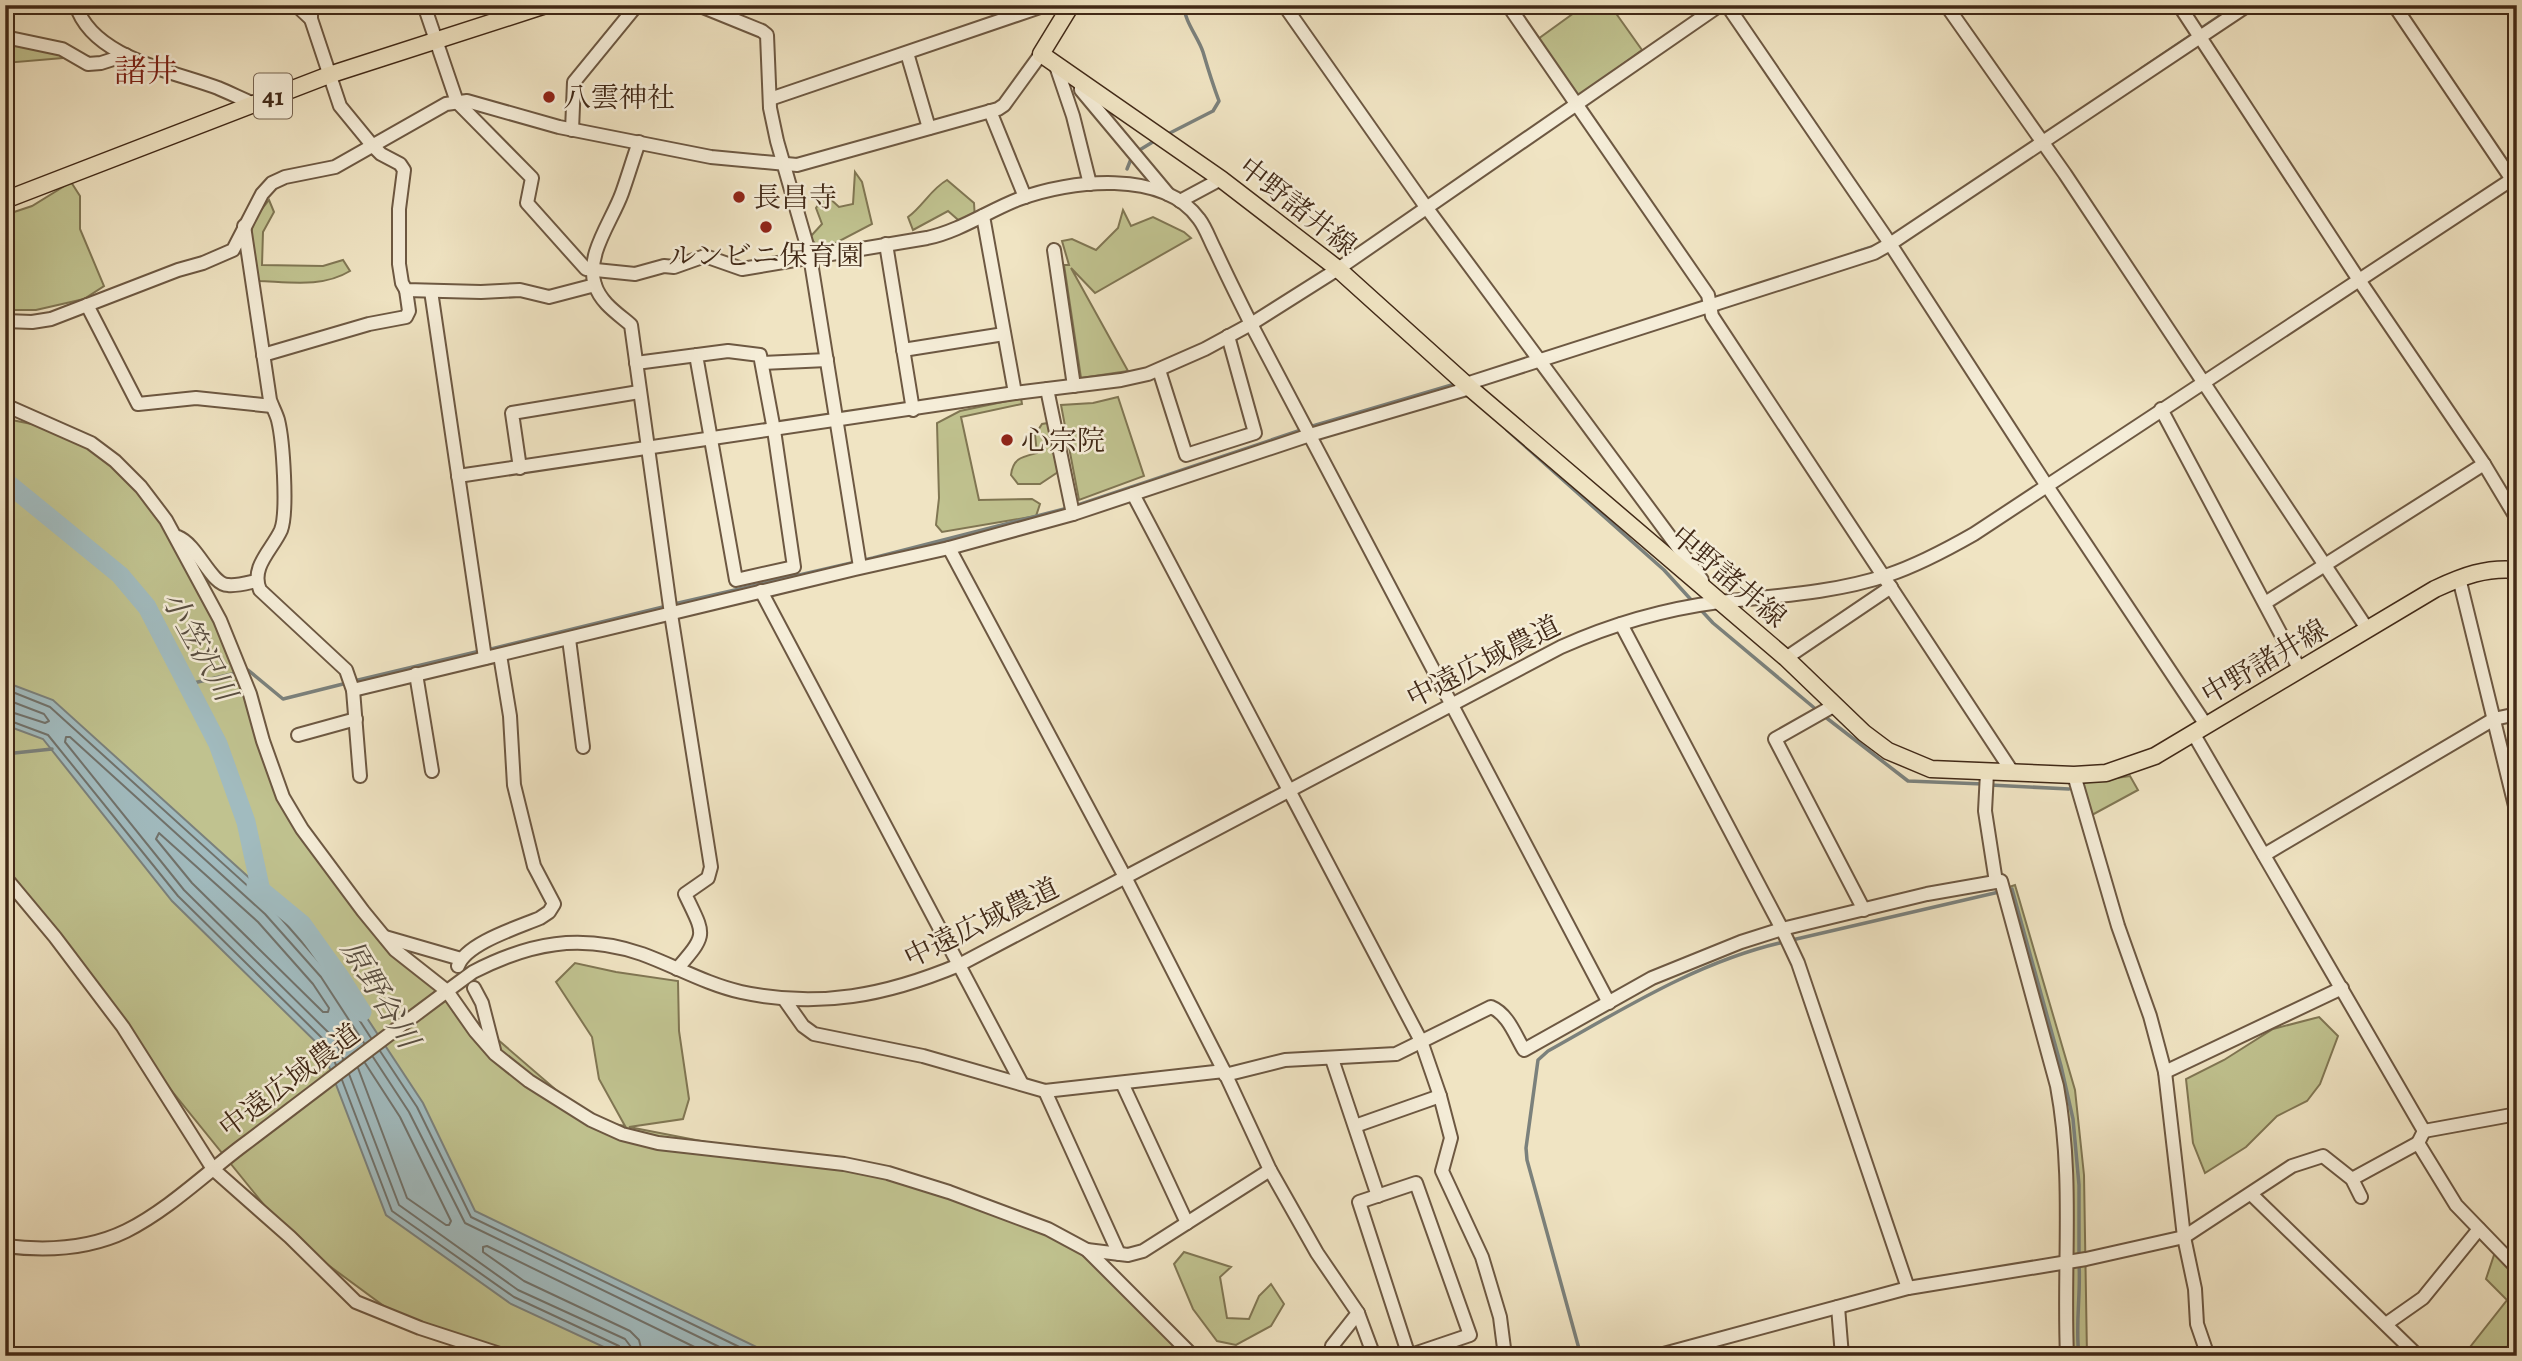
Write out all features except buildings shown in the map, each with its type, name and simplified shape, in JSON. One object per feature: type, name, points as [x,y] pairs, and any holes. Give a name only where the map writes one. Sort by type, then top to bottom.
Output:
[{"type":"main road","name":"41","points":[[5,200],[329,75],[546,5]]},
{"type":"main road","points":[[1048,59],[1071,5]]},
{"type":"main road","name":"中野諸井線","points":[[1048,59],[1221,179],[1338,269],[1468,386],[1786,658],[1888,751],[1931,769],[2074,775],[2106,773],[2132,765],[2155,756],[2435,589],[2459,578],[2488,570],[2515,570]]},
{"type":"street","points":[[76,5],[80,19],[91,32],[125,55],[254,104]]},
{"type":"street","points":[[296,5],[311,19]]},
{"type":"street","points":[[263,355],[369,324],[406,317],[409,311],[399,264],[399,209],[404,170],[400,164],[372,145],[340,106],[311,19],[311,5]]},
{"type":"street","points":[[424,5],[457,102],[532,178],[527,203],[586,269],[635,274],[664,266],[674,267],[705,256],[742,269],[945,234],[1025,197],[1090,184],[1126,182],[1175,199],[1221,179]]},
{"type":"street","points":[[572,130],[574,82],[637,5]]},
{"type":"street","points":[[698,5],[762,31],[767,36],[770,99],[784,164],[810,256],[860,568]]},
{"type":"street","points":[[770,99],[1046,5]]},
{"type":"street","points":[[1284,5],[1426,207],[1718,602]]},
{"type":"street","points":[[1508,5],[1709,300],[1712,316],[2014,773]]},
{"type":"street","points":[[458,476],[647,450],[1015,393],[1121,380],[1159,370],[1251,324],[1338,269],[1720,5]]},
{"type":"street","points":[[1727,5],[1887,240],[2047,486],[2199,729],[2264,855],[2342,988],[2456,1205],[2517,1268]]},
{"type":"street","points":[[1946,5],[2043,142],[2368,630]]},
{"type":"street","points":[[2179,5],[2359,280],[2484,464],[2517,519]]},
{"type":"street","points":[[353,688],[949,548],[1073,514],[1468,386],[1709,300],[1874,253],[1887,240],[2043,142],[2248,5]]},
{"type":"street","points":[[1786,658],[1888,582],[1947,550],[2515,181],[2394,5]]},
{"type":"street","points":[[5,37],[62,49],[88,64],[125,55]]},
{"type":"street","points":[[907,54],[929,128]]},
{"type":"street","points":[[5,321],[32,322],[51,319],[233,250],[262,194],[272,183],[285,177],[335,167],[446,104],[457,102],[467,101],[572,130],[712,158],[797,165],[990,111],[1004,105],[1048,59],[1073,116],[1090,184]]},
{"type":"street","points":[[1082,81],[1081,90],[1175,199],[1199,219],[1251,324],[1609,1003]]},
{"type":"street","points":[[990,111],[1025,197]]},
{"type":"street","points":[[639,142],[622,195],[597,250],[592,270],[595,285],[603,301],[631,325],[671,614],[711,867],[708,878],[685,894],[702,929],[699,943],[677,969]]},
{"type":"street","points":[[983,216],[1015,393]]},
{"type":"street","points":[[244,225],[263,355],[272,406],[278,422],[285,509],[281,529],[257,570],[256,582],[260,590],[346,670],[353,688],[360,776]]},
{"type":"street","points":[[886,244],[913,410]]},
{"type":"street","points":[[1054,250],[1074,386]]},
{"type":"street","points":[[406,290],[520,290],[549,297],[595,285]]},
{"type":"street","points":[[431,291],[485,658]]},
{"type":"street","points":[[87,305],[138,404],[195,398],[272,406]]},
{"type":"street","points":[[903,350],[1004,334]]},
{"type":"street","points":[[1159,370],[1186,455],[1255,433],[1228,336]]},
{"type":"street","points":[[636,363],[696,355],[728,351],[760,355],[794,567],[736,580],[696,355]]},
{"type":"street","points":[[762,363],[827,360]]},
{"type":"street","points":[[1048,389],[1073,514]]},
{"type":"street","points":[[520,468],[512,413],[639,392]]},
{"type":"street","points":[[5,405],[91,443],[141,487],[175,536],[220,620],[236,656],[283,797],[324,860],[395,950],[447,991],[495,1054],[557,1100],[622,1134],[672,1145],[844,1164],[888,1173],[949,1192],[1048,1229],[1087,1250],[1193,1356]]},
{"type":"street","points":[[2161,410],[2300,670]]},
{"type":"street","points":[[2265,603],[2484,464]]},
{"type":"street","points":[[1133,494],[1422,1041],[1451,1138],[1442,1171],[1482,1257],[1500,1317],[1505,1356]]},
{"type":"street","points":[[175,536],[186,540],[198,553],[217,582],[226,586],[256,582]]},
{"type":"street","points":[[2515,570],[2517,547]]},
{"type":"street","points":[[949,548],[1125,877],[1225,1073],[1270,1171],[1318,1254],[1358,1313],[1374,1356]]},
{"type":"street","points":[[2459,578],[2517,814]]},
{"type":"street","name":"中遠広域農道","points":[[5,1246],[24,1249],[63,1248],[125,1231],[218,1165],[473,972],[518,951],[543,945],[592,943],[616,947],[715,985],[784,999],[841,999],[920,982],[959,965],[1561,647],[1621,624],[1718,602],[1888,582]]},
{"type":"street","points":[[761,591],[1022,1084]]},
{"type":"street","points":[[1621,624],[1798,963],[1908,1288]]},
{"type":"street","points":[[569,639],[583,747]]},
{"type":"street","points":[[385,936],[459,963],[479,946],[540,918],[549,912],[554,904],[534,866],[514,785],[510,716],[500,655]]},
{"type":"street","points":[[416,674],[432,771]]},
{"type":"street","points":[[1835,705],[1775,739],[1864,910]]},
{"type":"street","points":[[2264,855],[2494,719],[2517,714]]},
{"type":"street","points":[[298,735],[356,719]]},
{"type":"street","points":[[1987,772],[1985,811],[1996,882]]},
{"type":"street","points":[[2074,775],[2165,1072],[2184,1237],[2195,1289],[2197,1324],[2208,1356]]},
{"type":"street","points":[[5,877],[55,937],[123,1027],[218,1165],[356,1301],[420,1328],[506,1356]]},
{"type":"street","points":[[784,999],[803,1026],[814,1034],[923,1055],[1045,1091],[1225,1073],[1285,1060],[1396,1054],[1491,1007],[1500,1011],[1524,1050],[1652,978],[1702,957],[1782,929],[1927,894],[2001,881],[2061,1104],[2069,1209],[2067,1356]]},
{"type":"street","points":[[474,988],[482,1003],[495,1054]]},
{"type":"street","points":[[2165,1072],[2342,988]]},
{"type":"street","points":[[1332,1059],[1378,1196]]},
{"type":"street","points":[[1122,1083],[1187,1223]]},
{"type":"street","points":[[1045,1091],[1119,1254]]},
{"type":"street","points":[[1355,1126],[1440,1096]]},
{"type":"street","points":[[2352,1179],[2421,1137],[2517,1114]]},
{"type":"street","points":[[1656,1356],[1908,1288],[2086,1259],[2184,1237],[2292,1166],[2323,1156],[2352,1179],[2361,1197]]},
{"type":"street","points":[[1087,1250],[1128,1255],[1143,1251],[1270,1171]]},
{"type":"street","points":[[1416,1183],[1470,1335],[1408,1356],[1359,1202],[1416,1183]]},
{"type":"street","points":[[2251,1194],[2418,1356]]},
{"type":"street","points":[[2386,1324],[2423,1298],[2479,1229]]},
{"type":"street","points":[[1838,1307],[1842,1356]]},
{"type":"street","points":[[1330,1356],[1332,1346],[1358,1313]]},
{"type":"green space","points":[[1585,5],[1610,5],[1642,50],[1578,97],[1538,39]]},
{"type":"green space","points":[[5,38],[75,57],[5,63]]},
{"type":"green space","points":[[855,172],[862,182],[872,224],[830,246],[817,246],[810,237],[822,224],[816,208],[826,195],[839,207],[853,204]]},
{"type":"green space","points":[[947,180],[974,203],[975,220],[964,225],[948,211],[913,230],[908,217]]},
{"type":"green space","points":[[71,182],[80,196],[80,229],[104,286],[84,299],[36,310],[5,310],[5,215],[32,206]]},
{"type":"green space","points":[[269,200],[274,212],[263,232],[262,265],[323,266],[343,260],[350,271],[317,282],[258,281],[251,233],[254,219]]},
{"type":"green space","points":[[1123,210],[1131,226],[1153,217],[1191,238],[1095,293],[1071,268],[1128,371],[1081,378],[1064,265],[1069,265],[1062,241],[1072,239],[1096,250],[1118,228]]},
{"type":"green space","points":[[1118,397],[1144,476],[1079,500],[1061,405],[1093,403]]},
{"type":"green space","points":[[1021,398],[1022,404],[961,417],[979,500],[1032,499],[1040,504],[1036,516],[942,532],[936,525],[939,498],[937,423],[960,411]]},
{"type":"green space","points":[[5,416],[12,420],[61,430],[124,470],[175,535],[245,679],[305,843],[381,939],[591,1120],[625,1126],[599,1079],[592,1037],[556,982],[575,963],[678,981],[679,1031],[689,1099],[683,1119],[629,1127],[799,1160],[880,1171],[962,1197],[1093,1256],[1189,1356],[508,1356],[407,1323],[290,1237],[5,885]]},
{"type":"green space","points":[[1054,422],[1058,472],[1040,484],[1018,484],[1011,475],[1014,465],[1023,457],[1037,453],[1035,435],[1042,424]]},
{"type":"green space","points":[[2130,776],[2138,790],[2092,815],[2082,783]]},
{"type":"green space","points":[[2015,885],[2075,1090],[2084,1175],[2087,1356],[2067,1356],[2063,1118],[2003,889]]},
{"type":"green space","points":[[2319,1017],[2338,1036],[2320,1084],[2307,1101],[2277,1116],[2246,1147],[2205,1173],[2193,1143],[2186,1079],[2224,1060],[2273,1029]]},
{"type":"green space","points":[[2496,1249],[2517,1257],[2517,1332],[2501,1356],[2463,1356],[2507,1300],[2486,1279]]},
{"type":"green space","points":[[1184,1252],[1231,1267],[1220,1277],[1227,1318],[1249,1319],[1259,1296],[1271,1284],[1284,1304],[1271,1326],[1236,1345],[1217,1341],[1193,1309],[1174,1264]]},
{"type":"water","points":[[5,682],[53,700],[277,903],[334,968],[423,1103],[475,1211],[775,1356],[623,1356],[511,1304],[386,1215],[322,1048],[172,901],[43,739],[5,725]]},
{"type":"waterway","points":[[1166,135],[1213,111],[1219,101],[1203,52],[1186,17],[1184,5]]},
{"type":"waterway","points":[[2141,69],[2230,9]]},
{"type":"waterway","points":[[1127,169],[1133,154],[1156,140]]},
{"type":"waterway","points":[[1856,252],[1875,246]]},
{"type":"waterway","points":[[1075,506],[1316,425],[1457,385]]},
{"type":"waterway","points":[[1507,430],[1664,570],[1694,603]]},
{"type":"waterway","name":"小笠沢川","points":[[5,481],[120,575],[147,607],[218,744],[246,822],[261,891]]},
{"type":"waterway","points":[[674,604],[873,558],[1068,508]]},
{"type":"waterway","points":[[487,650],[667,606]]},
{"type":"waterway","points":[[1700,609],[1818,711]]},
{"type":"waterway","points":[[354,681],[480,651]]},
{"type":"waterway","points":[[244,671],[248,670],[283,699],[347,683]]},
{"type":"waterway","points":[[189,684],[237,673]]},
{"type":"waterway","points":[[1824,716],[1908,781],[1983,784]]},
{"type":"waterway","points":[[5,754],[52,749]]},
{"type":"waterway","points":[[1990,785],[2069,789]]},
{"type":"waterway","name":"原野谷川","points":[[256,886],[302,924],[362,1012]]},
{"type":"waterway","points":[[2007,890],[2012,889],[2073,1119],[2079,1185],[2079,1255]]},
{"type":"waterway","points":[[1792,940],[1999,892]]},
{"type":"waterway","points":[[1581,1356],[1527,1160],[1526,1148],[1538,1060],[1548,1051],[1662,988],[1722,961],[1784,942]]},
{"type":"waterway","points":[[2079,1263],[2079,1356]]},
{"type":"place","name":"八雲神社","points":[[549,97]]},
{"type":"place","name":"長昌寺","points":[[739,197]]},
{"type":"place","name":"ルンビニ保育園","points":[[766,227]]},
{"type":"place","name":"心宗院","points":[[1007,440]]},
{"type":"district","name":"諸井","points":[[146,71]]}]
